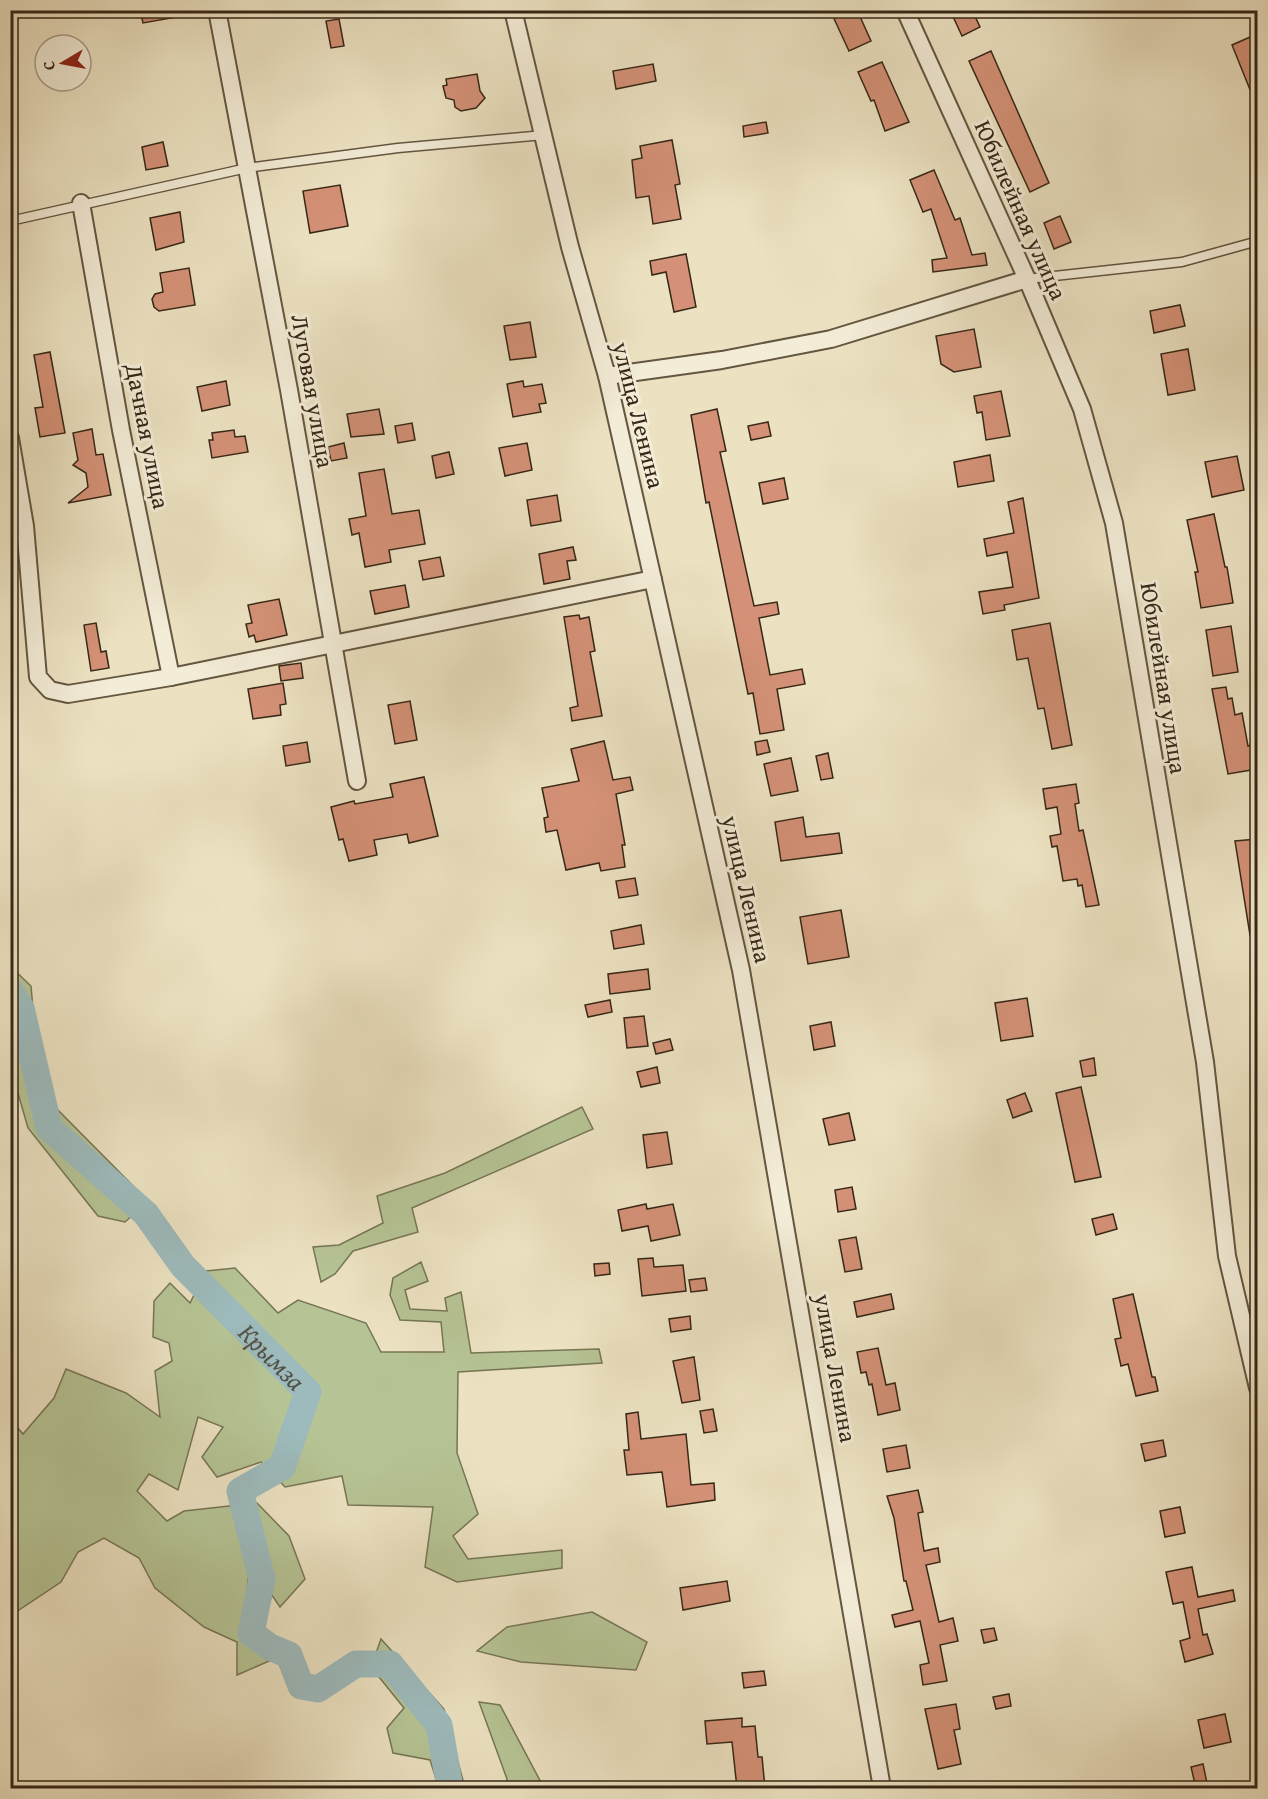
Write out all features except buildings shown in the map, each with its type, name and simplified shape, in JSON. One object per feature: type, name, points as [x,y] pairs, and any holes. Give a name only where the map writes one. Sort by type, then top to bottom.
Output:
[{"type":"street","name":"Луговая улица","points":[[217,10],[357,781]]},
{"type":"street","name":"улица Ленина","points":[[513,10],[570,247],[607,375],[741,970],[882,1788]]},
{"type":"street","name":"Юбилейная улица","points":[[905,10],[1027,279],[1082,409],[1114,524],[1205,1062],[1227,1256],[1252,1335],[1257,1388]]},
{"type":"street","name":"Дачная улица","points":[[81,203],[121,430],[171,677]]},
{"type":"street","points":[[607,375],[722,360],[831,339],[1027,279]]},
{"type":"street","points":[[10,438],[26,526],[38,677],[50,690],[68,694],[171,677],[653,579]]},
{"type":"lane","points":[[10,221],[81,203],[247,168],[399,148],[544,135]]},
{"type":"lane","points":[[1027,279],[1182,262],[1257,241]]},
{"type":"green space","points":[[10,966],[31,986],[35,1032],[55,1107],[148,1201],[125,1222],[98,1216],[28,1128],[11,1069]]},
{"type":"green space","points":[[582,1107],[593,1129],[412,1208],[418,1232],[353,1251],[335,1274],[321,1282],[313,1247],[339,1245],[383,1223],[377,1196],[445,1173]]},
{"type":"green space","points":[[421,1262],[428,1281],[405,1290],[410,1309],[447,1311],[445,1298],[461,1292],[471,1353],[599,1349],[602,1363],[458,1372],[457,1453],[478,1514],[453,1536],[468,1559],[562,1550],[562,1568],[457,1582],[425,1567],[433,1507],[348,1505],[342,1476],[285,1487],[261,1462],[217,1477],[202,1457],[223,1427],[198,1417],[178,1490],[149,1474],[137,1491],[167,1521],[184,1511],[257,1503],[289,1536],[305,1579],[280,1607],[250,1563],[244,1620],[276,1658],[237,1675],[237,1642],[204,1627],[155,1588],[139,1558],[104,1538],[78,1552],[61,1582],[16,1612],[11,1611],[11,1420],[23,1434],[54,1398],[66,1369],[126,1393],[160,1417],[155,1371],[172,1361],[169,1343],[153,1337],[154,1301],[170,1283],[190,1303],[206,1271],[235,1268],[278,1313],[298,1300],[366,1323],[381,1352],[444,1352],[441,1322],[400,1320],[390,1295],[393,1278]]},
{"type":"green space","points":[[592,1612],[647,1642],[636,1670],[521,1662],[477,1651],[507,1627]]},
{"type":"green space","points":[[381,1639],[444,1709],[465,1788],[439,1788],[430,1760],[393,1753],[387,1728],[404,1708],[371,1667]]},
{"type":"green space","points":[[479,1702],[500,1705],[544,1788],[504,1788],[507,1779]]},
{"type":"waterway","name":"Крымза","points":[[10,991],[21,1008],[49,1128],[146,1214],[183,1266],[308,1392],[282,1467],[240,1491],[262,1579],[251,1633],[270,1647],[289,1655],[301,1686],[318,1689],[356,1664],[390,1664],[439,1725],[450,1788]]}]
